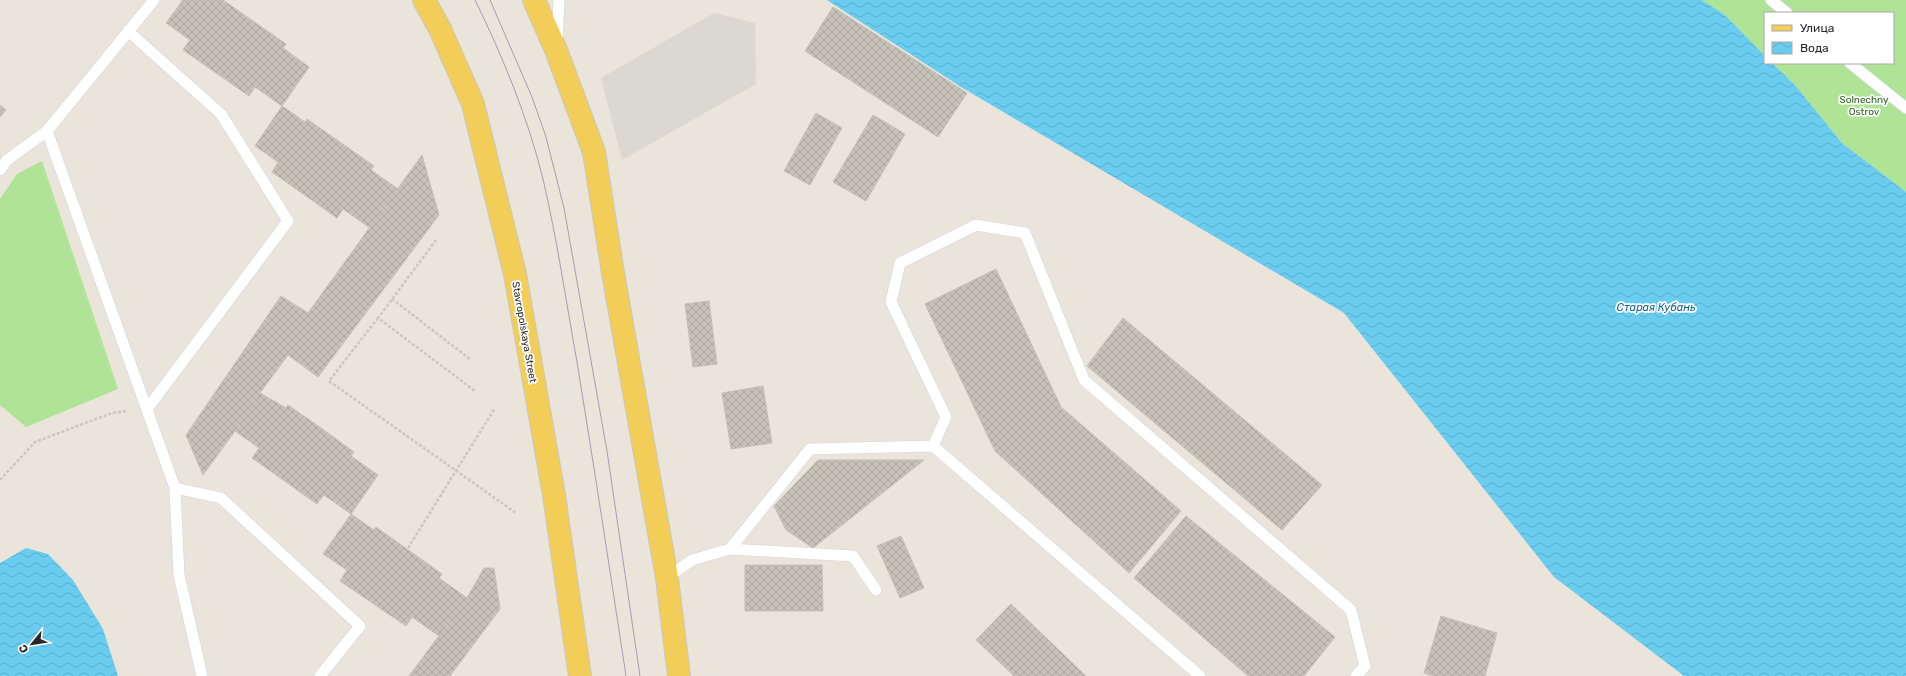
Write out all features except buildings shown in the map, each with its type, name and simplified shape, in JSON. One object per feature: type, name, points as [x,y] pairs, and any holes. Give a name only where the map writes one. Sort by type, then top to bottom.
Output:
[{"type":"main road","name":"Stavropolskaya Street","points":[[424,0],[440,29],[473,104],[515,274],[554,494],[580,676]]},
{"type":"main road","points":[[534,0],[556,50],[594,152],[613,273],[667,578],[679,676]]},
{"type":"lane","points":[[0,170],[7,160],[47,131],[154,0]]},
{"type":"lane","points":[[556,50],[559,0]]},
{"type":"lane","points":[[1771,0],[1787,12]]},
{"type":"lane","points":[[128,31],[221,114],[288,221],[147,409]]},
{"type":"lane","points":[[1851,64],[1906,108]]},
{"type":"lane","points":[[47,131],[175,488],[179,575],[202,676]]},
{"type":"lane","points":[[933,446],[946,417],[891,302],[900,263],[976,225],[1025,233],[1084,380],[1351,610],[1365,666],[1356,676]]},
{"type":"lane","points":[[730,549],[810,449],[933,446],[1200,676]]},
{"type":"lane","points":[[175,488],[221,498],[360,626],[320,676]]},
{"type":"lane","points":[[667,578],[692,560],[730,549],[853,556],[876,590]]},
{"type":"path","points":[[436,240],[392,300],[329,381],[516,513]]},
{"type":"path","points":[[392,300],[470,359]]},
{"type":"path","points":[[378,318],[475,391]]},
{"type":"path","points":[[408,548],[495,408]]},
{"type":"path","points":[[0,480],[35,442],[112,413],[147,409]]},
{"type":"green space","name":"Solnechny Ostrov","points":[[1702,0],[1906,0],[1906,192],[1842,143],[1795,85],[1773,64],[1894,64],[1894,12],[1764,12],[1764,55],[1725,15]]},
{"type":"green space","points":[[42,161],[118,389],[26,427],[0,405],[0,199],[17,174]]},
{"type":"shaded area","points":[[714,13],[755,23],[756,84],[622,160],[601,78]]},
{"type":"water","name":"Старая Кубань","points":[[827,0],[1702,0],[1725,15],[1764,55],[1764,64],[1773,64],[1795,85],[1842,143],[1906,192],[1906,676],[1684,676],[1554,577],[1344,313],[961,87]]},
{"type":"water","points":[[26,548],[48,554],[73,580],[103,629],[118,676],[0,676],[0,563]]},
{"type":"tram line","points":[[475,0],[514,88],[530,133],[543,179],[557,247],[577,362],[626,676]]},
{"type":"tram line","points":[[490,0],[532,97],[546,137],[564,208],[607,451],[640,676]]}]
